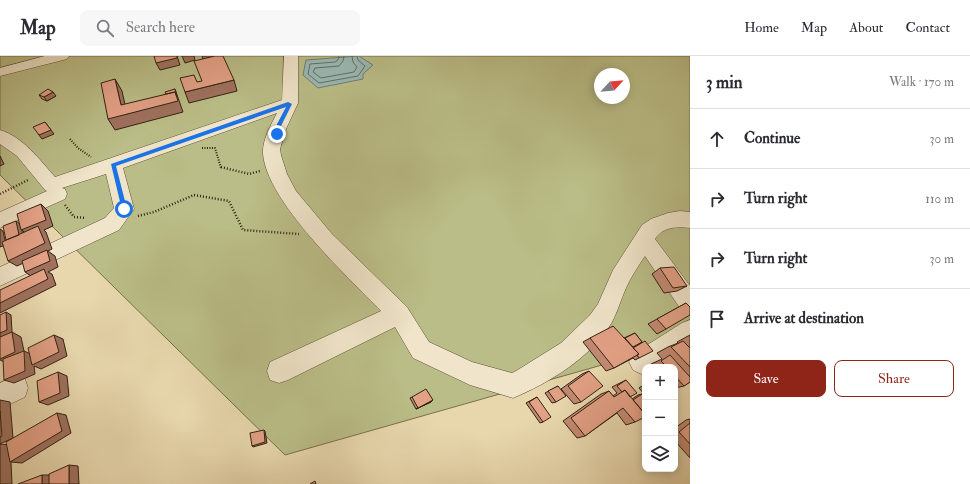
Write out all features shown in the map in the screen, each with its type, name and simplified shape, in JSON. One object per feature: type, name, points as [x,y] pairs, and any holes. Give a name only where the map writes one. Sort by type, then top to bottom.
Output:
[{"type":"street","points":[[0,72],[62,56]]},
{"type":"street","points":[[291,56],[290,104],[278,128],[272,155],[281,179],[300,209],[322,235],[399,314],[421,350],[470,373],[512,386],[554,364],[584,338],[598,322],[610,304],[615,290],[627,267],[650,231],[670,220],[690,220]]},
{"type":"street","points":[[0,136],[23,152],[51,185],[290,104]]},
{"type":"street","points":[[0,277],[112,224],[124,209],[113,165]]},
{"type":"street","points":[[0,220],[58,194]]},
{"type":"street","points":[[645,240],[690,304]]},
{"type":"street","points":[[279,372],[399,314]]},
{"type":"street","points":[[641,362],[690,331]]},
{"type":"path","points":[[0,194],[31,178]]},
{"type":"path","points":[[58,194],[74,217],[114,222],[154,212],[194,195],[229,201],[243,230],[322,235]]},
{"type":"green space","points":[[0,56],[690,56],[690,340],[285,455],[0,175]]},
{"type":"water","points":[[359,56],[373,65],[363,74],[363,79],[318,88],[303,75],[306,60]]},
{"type":"building","points":[[154,56],[177,56],[177,58],[156,63]]},
{"type":"building","points":[[215,56],[223,56],[234,80],[185,92],[180,78],[194,75],[197,82],[202,81],[194,61]]},
{"type":"building","points":[[115,79],[121,105],[175,92],[178,101],[108,119],[101,83]]},
{"type":"building","points":[[48,89],[53,92],[44,97],[39,95]]},
{"type":"building","points":[[175,89],[177,97],[175,92],[166,94],[165,92]]},
{"type":"building","points":[[45,122],[51,130],[39,135],[33,127]]},
{"type":"building","points":[[41,204],[46,220],[21,230],[17,214]]},
{"type":"building","points":[[16,221],[19,235],[6,240],[3,226]]},
{"type":"building","points":[[38,226],[45,243],[8,261],[2,242]]},
{"type":"building","points":[[47,250],[50,261],[25,272],[22,261]]},
{"type":"building","points":[[674,267],[687,286],[673,288],[660,268]]},
{"type":"building","points":[[44,269],[48,279],[0,303],[0,290]]},
{"type":"building","points":[[686,303],[690,307],[690,315],[666,329],[657,319]]},
{"type":"building","points":[[6,312],[7,330],[0,333],[0,315]]},
{"type":"building","points":[[613,326],[639,354],[614,368],[590,338]]},
{"type":"building","points":[[12,332],[15,352],[0,359],[0,337]]},
{"type":"building","points":[[635,333],[642,342],[633,347],[625,338]]},
{"type":"building","points":[[54,335],[59,352],[32,365],[28,348]]},
{"type":"building","points":[[645,341],[653,351],[639,358],[637,355],[639,354],[633,348]]},
{"type":"building","points":[[683,341],[690,348],[690,367],[671,347]]},
{"type":"building","points":[[24,351],[25,371],[4,380],[3,359]]},
{"type":"building","points":[[670,355],[690,377],[690,382],[684,386],[678,379],[678,364],[664,364],[661,361]]},
{"type":"building","points":[[589,371],[603,386],[581,402],[568,386]]},
{"type":"building","points":[[58,372],[60,393],[39,402],[37,381]]},
{"type":"building","points":[[626,380],[637,393],[630,397],[625,390],[622,392],[617,386]]},
{"type":"building","points":[[558,386],[566,396],[556,402],[548,391]]},
{"type":"building","points":[[426,389],[433,400],[418,408],[412,397]]},
{"type":"building","points":[[625,390],[642,410],[642,418],[635,422],[623,408],[585,436],[571,418],[609,391],[614,397]]},
{"type":"building","points":[[642,394],[642,410],[633,400]]},
{"type":"building","points":[[537,397],[551,417],[543,422],[529,402]]},
{"type":"building","points":[[0,411],[2,436],[0,437]]},
{"type":"building","points":[[57,413],[62,431],[10,462],[6,442]]},
{"type":"building","points":[[690,423],[690,444],[679,432]]},
{"type":"building","points":[[264,430],[265,442],[252,446],[250,433]]},
{"type":"building","points":[[69,465],[69,484],[49,484],[49,474]]},
{"type":"building","points":[[42,475],[42,484],[18,484]]},
{"type":"route","points":[[124,209],[113,165],[290,104],[278,128],[277,134]]}]
